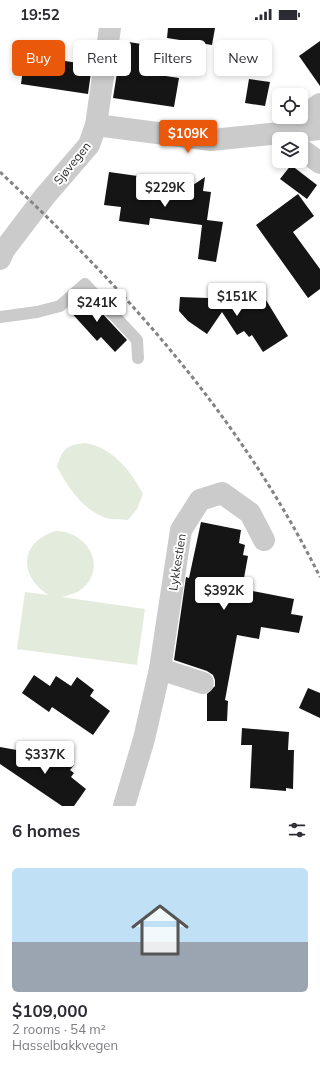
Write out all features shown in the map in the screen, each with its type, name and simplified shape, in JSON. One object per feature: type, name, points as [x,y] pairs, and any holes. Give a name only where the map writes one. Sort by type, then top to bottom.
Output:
[{"type":"street","name":"Sjøvegen","points":[[0,259],[4,250],[46,196],[89,145],[96,125],[110,28]]},
{"type":"street","points":[[288,132],[320,104]]},
{"type":"street","points":[[96,125],[211,140],[272,137]]},
{"type":"street","points":[[302,132],[320,128]]},
{"type":"street","points":[[308,154],[320,163]]},
{"type":"street","name":"Lykkestien","points":[[124,806],[144,739],[160,669],[181,530],[200,500],[222,493],[250,513],[264,540]]},
{"type":"street","points":[[160,669],[203,684]]},
{"type":"lane","points":[[0,317],[37,312],[60,306],[85,284],[137,340],[138,358]]},
{"type":"green space","points":[[85,443],[104,449],[120,461],[138,485],[143,494],[137,509],[128,520],[106,518],[83,504],[71,490],[57,467],[63,452],[66,449],[74,445]]},
{"type":"green space","points":[[55,531],[67,533],[78,538],[86,545],[94,563],[93,573],[88,583],[79,591],[62,597],[145,609],[137,665],[17,649],[25,592],[48,595],[38,587],[28,569],[27,560],[29,551],[43,536]]},
{"type":"building","points":[[168,28],[215,28],[212,45],[206,44],[206,40],[180,40],[167,38]]},
{"type":"building","points":[[320,41],[320,86],[299,56]]},
{"type":"building","points":[[131,42],[139,44],[139,76],[166,76],[179,78],[174,107],[113,98],[116,76],[131,76]]},
{"type":"building","points":[[65,61],[73,62],[73,76],[90,76],[88,94],[21,84],[22,76],[65,76]]},
{"type":"building","points":[[249,79],[270,82],[265,106],[245,103]]},
{"type":"building","points":[[289,168],[295,168],[317,185],[307,199],[280,179]]},
{"type":"building","points":[[109,172],[152,178],[150,192],[186,197],[187,189],[205,177],[203,191],[211,192],[207,220],[223,222],[216,262],[198,259],[202,225],[150,218],[149,225],[119,221],[121,207],[104,205]]},
{"type":"building","points":[[298,194],[314,216],[293,232],[320,269],[320,289],[308,298],[256,225]]},
{"type":"building","points":[[258,287],[288,336],[263,352],[252,335],[249,337],[244,331],[237,335],[222,312],[207,334],[188,321],[179,311],[180,297],[208,298],[223,309]]},
{"type":"building","points":[[84,294],[127,340],[115,352],[101,337],[97,341],[68,309]]},
{"type":"building","points":[[201,522],[241,530],[239,543],[245,545],[243,555],[248,556],[242,589],[294,599],[291,614],[303,616],[299,633],[261,627],[259,639],[237,635],[225,700],[228,701],[227,721],[207,721],[207,694],[215,686],[213,675],[207,671],[174,660],[186,577],[189,578]]},
{"type":"building","points":[[34,675],[50,686],[56,676],[71,686],[77,677],[94,690],[90,696],[110,711],[93,735],[52,707],[49,712],[22,693]]},
{"type":"building","points":[[308,688],[320,693],[320,718],[299,708]]},
{"type":"building","points":[[242,728],[289,732],[288,750],[294,750],[293,789],[286,788],[286,791],[250,788],[252,745],[241,745]]},
{"type":"building","points":[[0,747],[50,756],[57,761],[61,755],[74,765],[70,770],[74,773],[71,777],[86,789],[74,806],[62,806],[0,764]]},
{"type":"railway","points":[[0,172],[93,264],[137,311],[179,360],[218,411],[255,464],[289,519],[320,577]]}]
